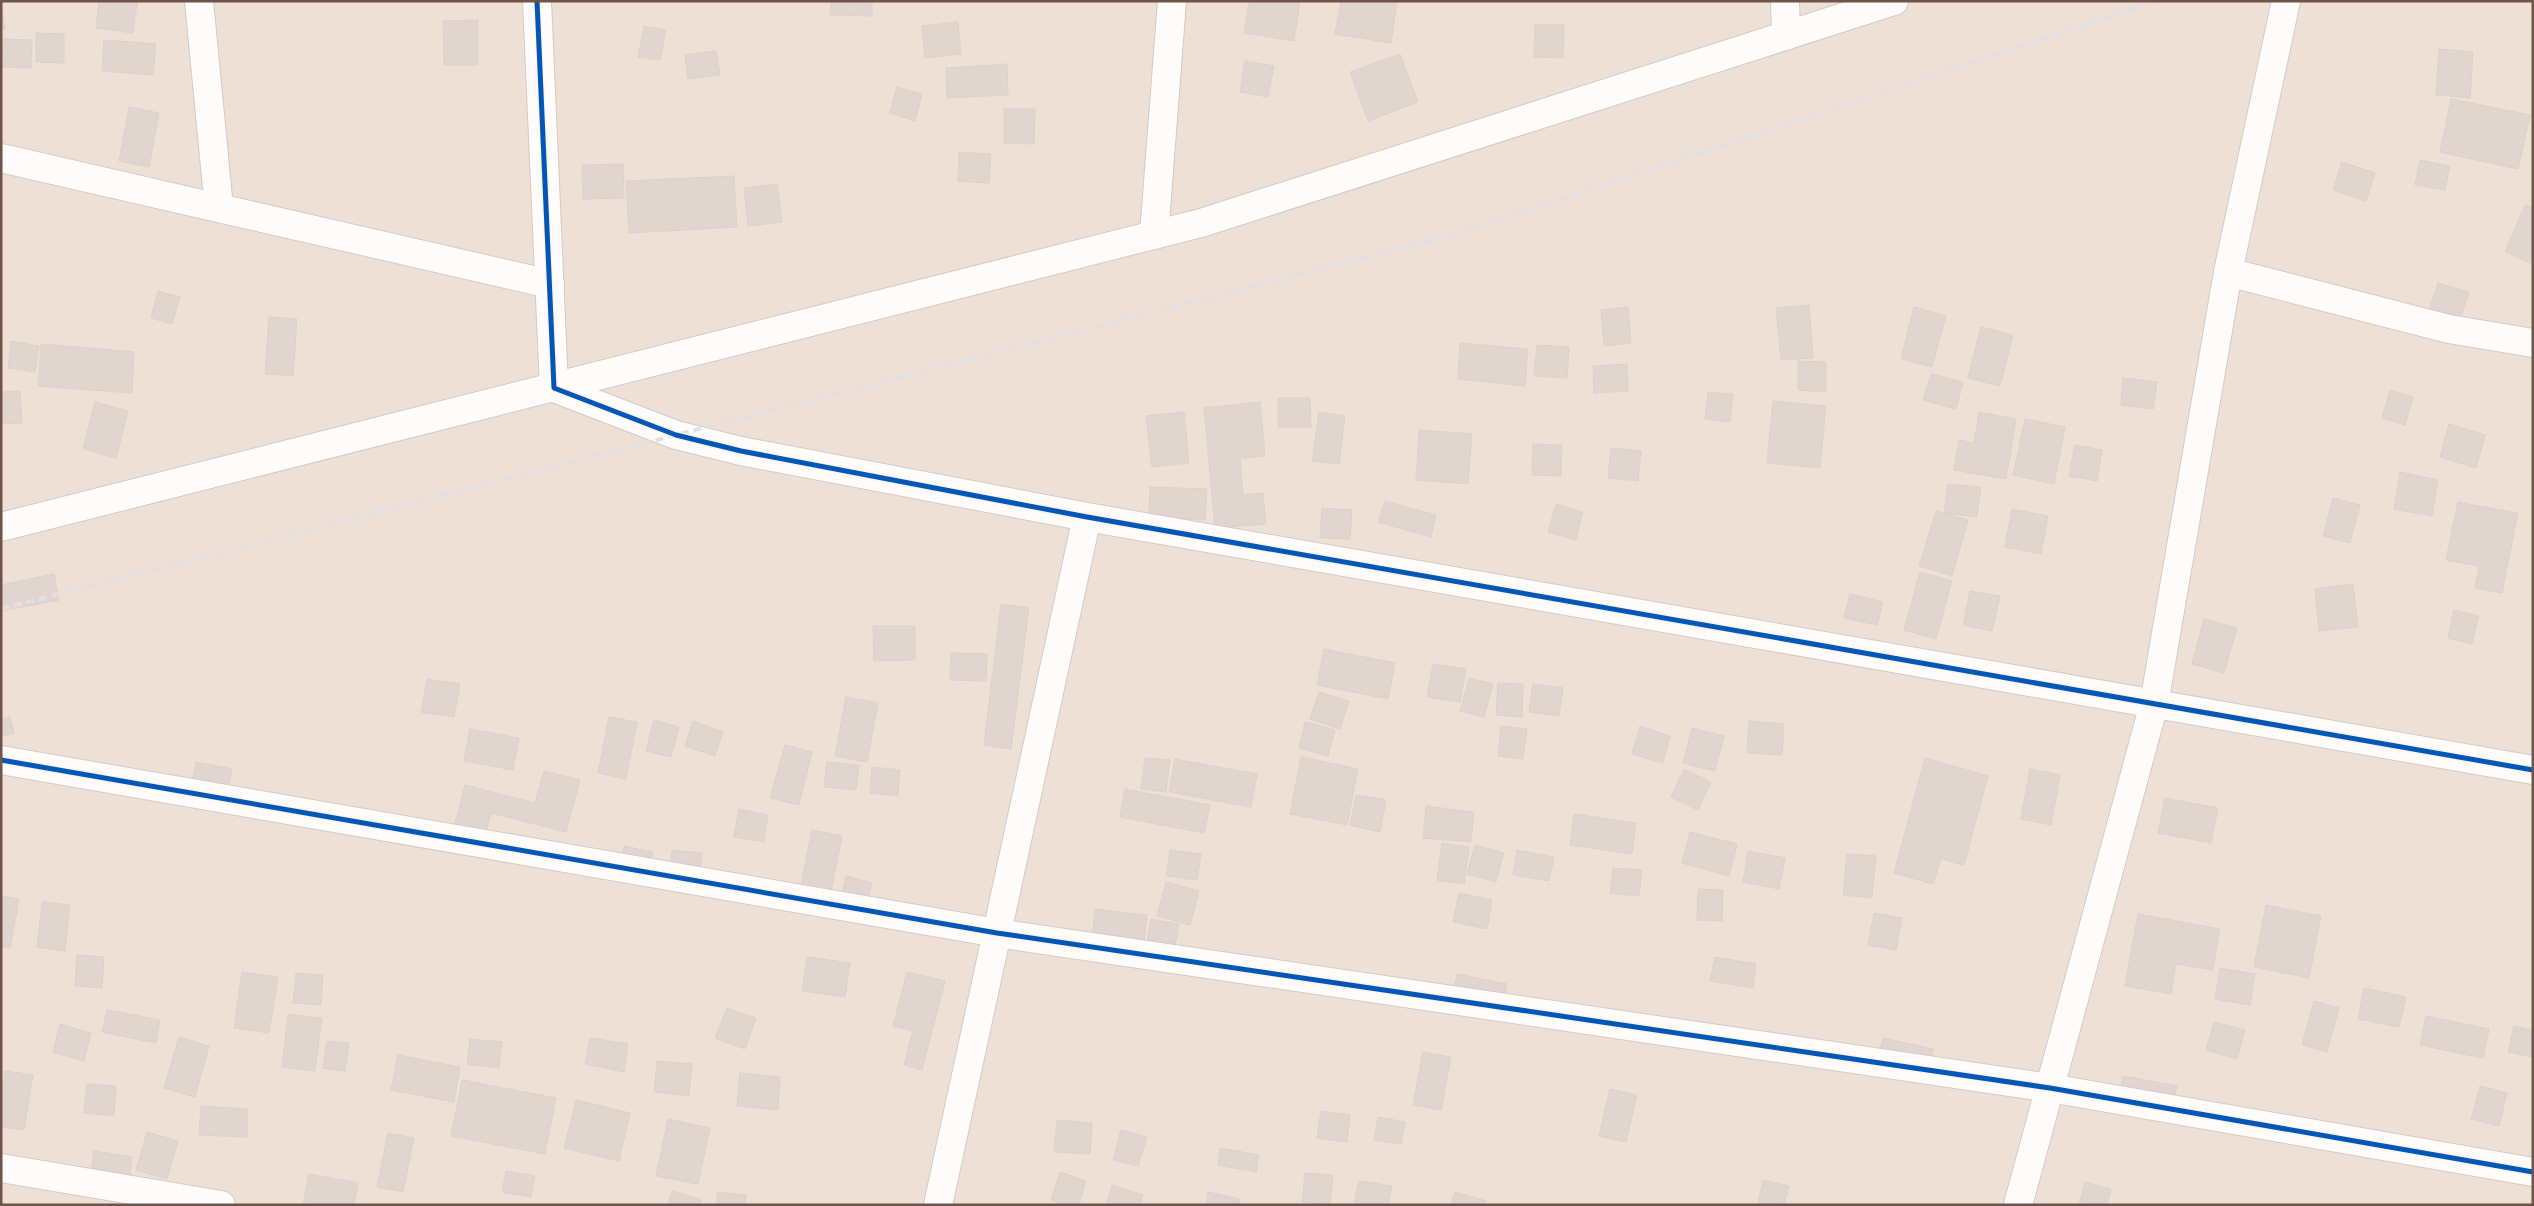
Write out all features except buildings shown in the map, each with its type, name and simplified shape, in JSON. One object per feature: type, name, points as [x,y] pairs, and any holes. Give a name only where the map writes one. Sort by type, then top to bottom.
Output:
[{"type":"street","points":[[199,1],[219,208]]},
{"type":"street","points":[[537,1],[554,388]]},
{"type":"street","points":[[1154,235],[1172,1]]},
{"type":"street","points":[[1785,1],[1786,36]]},
{"type":"street","points":[[1,527],[1210,220],[1894,1]]},
{"type":"street","points":[[2018,1205],[2154,704],[2228,272],[2286,1]]},
{"type":"street","points":[[1,158],[550,284]]},
{"type":"street","points":[[2228,272],[2449,328],[2533,343]]},
{"type":"street","points":[[554,388],[676,435],[741,451],[1086,517],[2533,770]]},
{"type":"street","points":[[938,1205],[1086,517]]},
{"type":"street","points":[[1,760],[997,933],[2050,1088],[2533,1172]]},
{"type":"street","points":[[1,1168],[222,1205]]},
{"type":"shaded area","points":[[1,1],[2533,1],[2533,1205],[1,1205]]},
{"type":"railway","points":[[1,609],[1452,235],[2156,1]]},
{"type":"cycle path","points":[[537,1],[554,388],[676,435],[741,451],[1087,517],[2533,770]]},
{"type":"cycle path","points":[[1,760],[997,933],[2050,1088],[2533,1172]]}]
